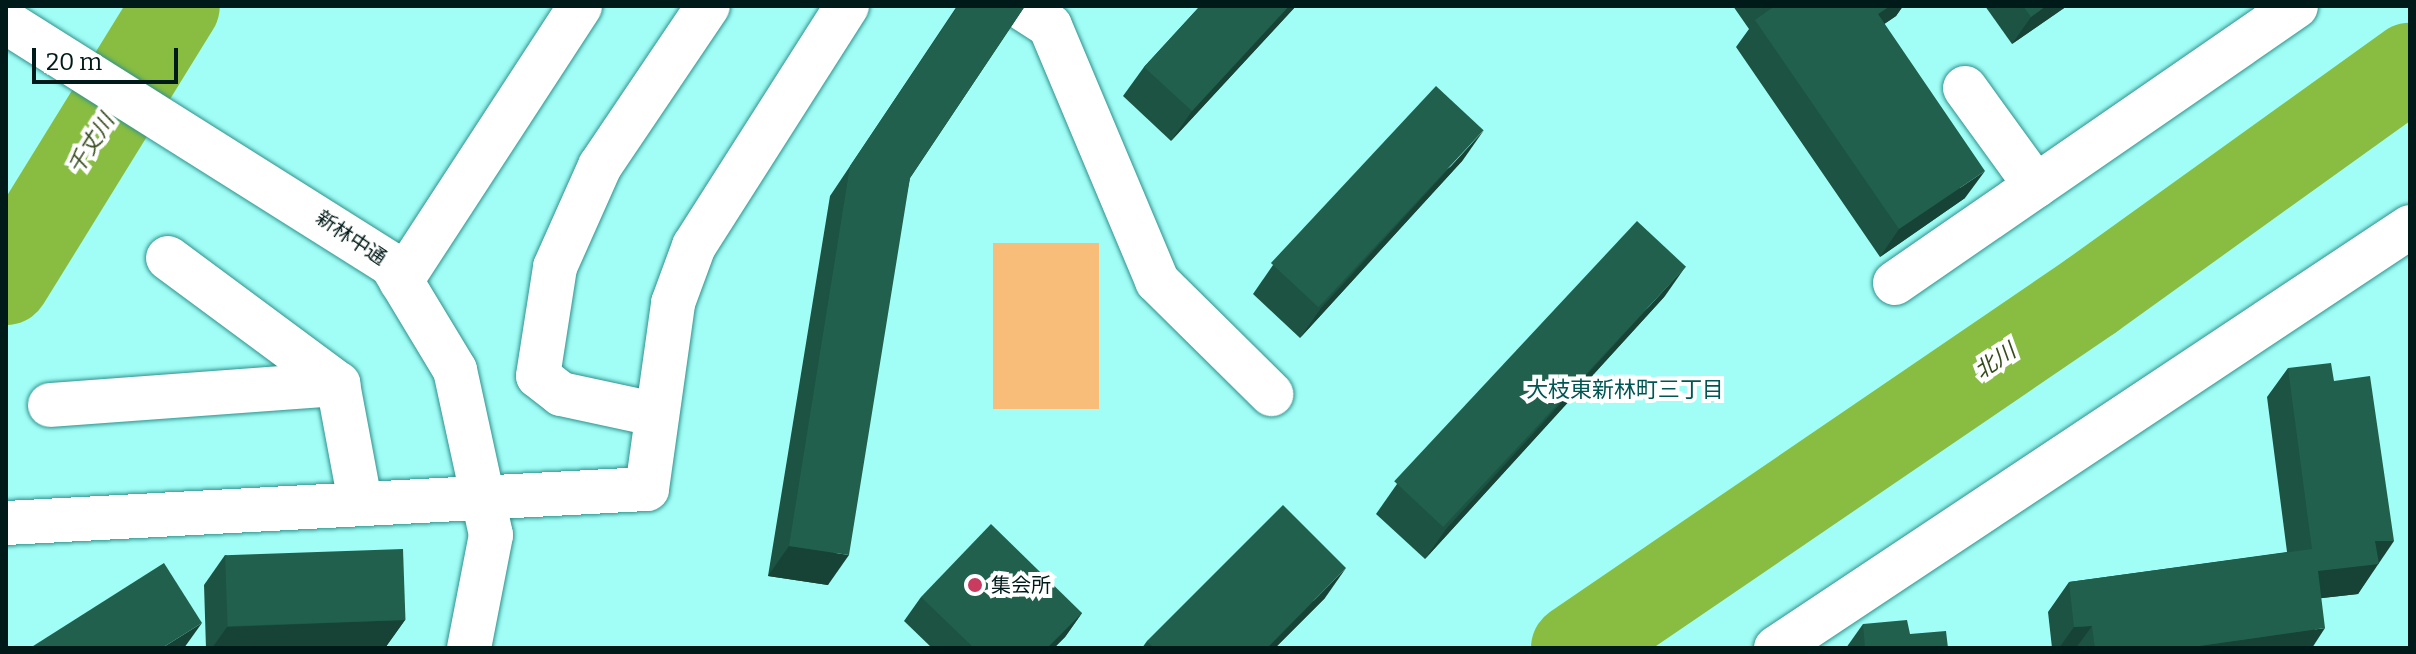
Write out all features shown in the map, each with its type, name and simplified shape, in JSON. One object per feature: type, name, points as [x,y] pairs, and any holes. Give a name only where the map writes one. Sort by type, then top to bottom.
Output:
[{"type":"street","points":[[401,281],[580,6]]},
{"type":"street","points":[[654,414],[561,394],[538,376],[555,267],[600,166],[708,6]]},
{"type":"street","points":[[6,523],[482,494],[647,489],[654,414],[673,303],[694,246],[847,6]]},
{"type":"street","points":[[1019,6],[1050,26],[1157,281],[1271,394]]},
{"type":"street","points":[[1895,283],[2296,6]]},
{"type":"street","name":"新林中通","points":[[6,22],[391,264],[455,370],[491,535],[469,648]]},
{"type":"street","points":[[1965,88],[2036,186]]},
{"type":"street","points":[[1776,648],[2410,227]]},
{"type":"street","points":[[168,258],[338,384],[360,501]]},
{"type":"street","points":[[50,405],[338,384]]},
{"type":"shaded area","points":[[993,243],[1099,243],[1099,409],[993,409]]},
{"type":"building","points":[[958,6],[1025,6],[910,178],[849,555],[789,546],[850,166]]},
{"type":"building","points":[[1200,6],[1289,6],[1192,111],[1144,67]]},
{"type":"building","points":[[1771,6],[1890,6],[1878,14],[1985,171],[1899,229],[1755,20]]},
{"type":"building","points":[[2023,6],[2046,6],[2031,17]]},
{"type":"building","points":[[1436,86],[1484,130],[1318,307],[1271,263]]},
{"type":"building","points":[[1637,221],[1686,267],[1443,527],[1394,481]]},
{"type":"building","points":[[2331,363],[2334,381],[2370,376],[2394,541],[2375,541],[2379,564],[2318,571],[2325,628],[2185,648],[2095,648],[2092,626],[2074,627],[2069,582],[2312,549],[2288,368]]},
{"type":"building","points":[[1283,505],[1346,568],[1267,648],[1154,648],[1147,641]]},
{"type":"building","name":"集会所","points":[[991,524],[1082,613],[1047,648],[974,648],[921,597]]},
{"type":"building","points":[[403,549],[405,620],[228,626],[225,555]]},
{"type":"building","points":[[164,563],[202,623],[162,648],[30,648]]},
{"type":"building","points":[[1907,620],[1910,634],[1946,631],[1948,648],[1865,648],[1863,624]]},
{"type":"waterway","name":"千丈川","points":[[6,281],[176,6]]},
{"type":"waterway","name":"北川","points":[[1575,648],[2091,296],[2410,67]]},
{"type":"place","name":"集会所","points":[[975,585]]},
{"type":"district","name":"大枝東新林町三丁目","points":[[1625,390]]}]
